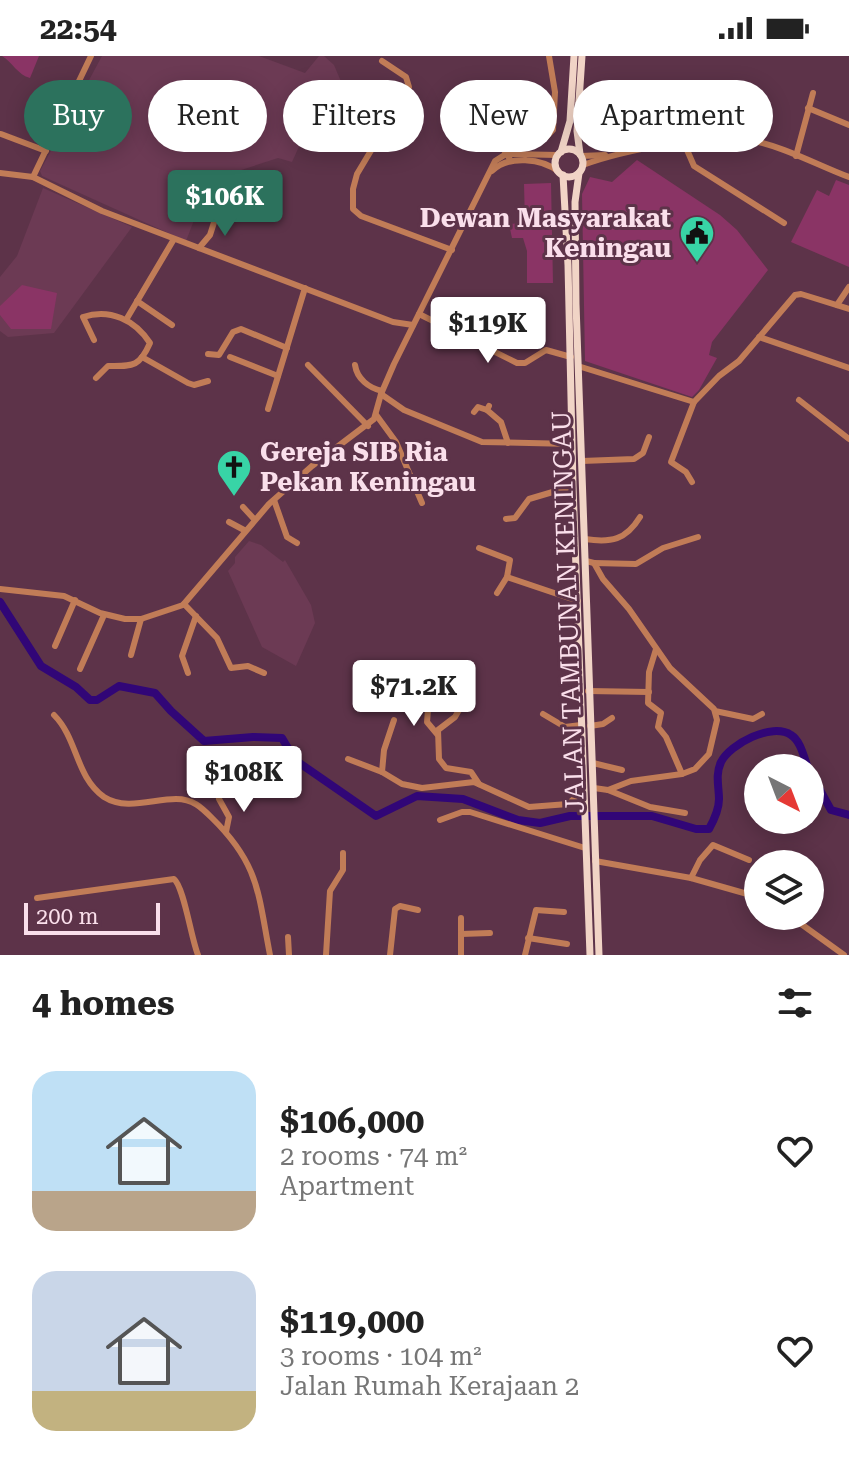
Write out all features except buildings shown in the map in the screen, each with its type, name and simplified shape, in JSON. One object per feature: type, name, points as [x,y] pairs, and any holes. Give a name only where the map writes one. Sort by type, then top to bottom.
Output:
[{"type":"main road","points":[[560,154],[569,149],[581,162],[571,176],[561,173],[556,164],[570,121],[574,56]]},
{"type":"main road","name":"JALAN TAMBUNAN KENINGAU","points":[[582,56],[577,131],[581,162],[575,202],[578,366],[585,539],[590,562],[587,727],[593,763],[599,955]]},
{"type":"main road","name":"JALAN TAMBUNAN KENINGAU","points":[[561,173],[571,357],[578,601],[587,727],[588,763],[584,780],[590,955]]},
{"type":"street","points":[[80,80],[90,58],[81,56]]},
{"type":"street","points":[[549,56],[553,80]]},
{"type":"street","points":[[382,61],[406,77],[409,87],[357,174],[353,209],[361,216],[452,250]]},
{"type":"street","points":[[796,156],[813,93]]},
{"type":"street","points":[[808,108],[849,125]]},
{"type":"street","points":[[1,134],[24,143]]},
{"type":"street","points":[[773,148],[849,177]]},
{"type":"street","points":[[33,177],[46,152]]},
{"type":"street","points":[[0,589],[60,596],[104,615],[125,619],[141,619],[184,604],[254,519],[312,466],[368,426],[377,416],[382,392],[413,325],[500,152]]},
{"type":"street","points":[[508,152],[509,158]]},
{"type":"street","points":[[581,162],[631,152]]},
{"type":"street","points":[[687,152],[691,162],[703,172],[784,223]]},
{"type":"street","points":[[495,161],[523,153],[560,154]]},
{"type":"street","points":[[489,173],[509,158],[543,163],[561,173]]},
{"type":"street","points":[[0,173],[33,177],[102,211],[393,322],[413,325]]},
{"type":"street","points":[[199,248],[210,235],[217,213],[223,211],[240,215]]},
{"type":"street","points":[[126,320],[174,239]]},
{"type":"street","points":[[837,305],[849,287]]},
{"type":"street","points":[[268,409],[305,288]]},
{"type":"street","points":[[692,482],[686,472],[671,462],[694,402],[739,361],[796,294],[849,309]]},
{"type":"street","points":[[137,301],[172,325]]},
{"type":"street","points":[[94,340],[83,322],[84,316],[108,313],[126,320],[150,343],[142,357],[130,366],[108,366],[96,378]]},
{"type":"street","points":[[419,314],[517,363],[525,363],[546,350],[571,357]]},
{"type":"street","points":[[208,354],[219,355],[233,332],[241,329],[287,348]]},
{"type":"street","points":[[759,337],[849,368]]},
{"type":"street","points":[[142,357],[191,384],[208,381]]},
{"type":"street","points":[[230,357],[278,376]]},
{"type":"street","points":[[308,365],[368,426]]},
{"type":"street","points":[[355,365],[365,383],[404,410],[482,442],[572,444]]},
{"type":"street","points":[[578,366],[694,402]]},
{"type":"street","points":[[799,400],[849,439]]},
{"type":"street","points":[[474,412],[478,407],[488,408],[501,422],[508,443]]},
{"type":"street","points":[[377,416],[396,442],[422,503]]},
{"type":"street","points":[[582,461],[634,459],[643,453],[649,437]]},
{"type":"street","points":[[506,519],[515,518],[529,499],[573,486]]},
{"type":"street","points":[[274,500],[287,537],[297,543]]},
{"type":"street","points":[[243,507],[254,519]]},
{"type":"street","points":[[585,539],[615,541],[630,532],[640,517]]},
{"type":"street","points":[[229,522],[244,530]]},
{"type":"street","points":[[590,562],[636,564],[663,548],[698,537]]},
{"type":"street","points":[[479,548],[510,560],[507,577],[497,593]]},
{"type":"street","points":[[590,562],[629,609],[676,675],[715,711],[753,719],[762,714]]},
{"type":"street","points":[[507,577],[578,601]]},
{"type":"street","points":[[55,646],[75,600]]},
{"type":"street","points":[[184,604],[221,644],[231,668],[248,666],[264,673]]},
{"type":"street","points":[[80,669],[104,615]]},
{"type":"street","points":[[188,673],[182,656],[196,616]]},
{"type":"street","points":[[131,655],[141,619]]},
{"type":"street","points":[[656,649],[649,672],[649,706],[661,713],[658,727],[666,737],[682,774]]},
{"type":"street","points":[[588,691],[649,692]]},
{"type":"street","points":[[428,710],[427,722],[437,734]]},
{"type":"street","points":[[459,710],[438,730],[439,759],[442,766],[471,772],[479,784]]},
{"type":"street","points":[[608,790],[631,781],[682,774],[699,766],[709,754],[716,728],[715,711]]},
{"type":"street","points":[[543,714],[565,727],[603,724],[612,718]]},
{"type":"street","points":[[54,715],[67,729],[83,775],[108,799],[127,804],[190,800],[201,806],[226,832],[248,861],[254,875],[270,955]]},
{"type":"street","points":[[382,772],[384,750],[394,720]]},
{"type":"street","points":[[348,759],[382,772],[402,784],[422,788],[468,782],[532,807],[568,804],[576,797],[584,780]]},
{"type":"street","points":[[593,763],[622,770]]},
{"type":"street","points":[[594,788],[608,790],[650,807],[685,813]]},
{"type":"street","points":[[219,799],[229,817],[226,832]]},
{"type":"street","points":[[440,820],[470,812],[585,848]]},
{"type":"street","points":[[691,878],[700,860],[713,845],[744,858]]},
{"type":"street","points":[[326,955],[330,891],[343,870],[343,853]]},
{"type":"street","points":[[595,861],[691,878],[744,893]]},
{"type":"street","points":[[37,898],[174,879],[181,886],[198,955]]},
{"type":"street","points":[[390,955],[395,909],[400,906],[418,910]]},
{"type":"street","points":[[525,955],[536,910],[564,912]]},
{"type":"street","points":[[461,918],[461,955]]},
{"type":"street","points":[[809,930],[844,955]]},
{"type":"street","points":[[461,934],[490,933]]},
{"type":"street","points":[[288,937],[289,955]]},
{"type":"street","points":[[528,938],[567,944]]},
{"type":"shaded area","points":[[2,56],[39,56],[30,78]]},
{"type":"shaded area","points":[[102,56],[259,56],[305,73],[319,56],[324,56],[334,65],[340,80],[283,80],[283,152],[297,152],[292,162],[278,158],[226,175],[206,189],[186,241],[42,176],[40,171],[50,152],[132,152],[132,80],[89,80]]},
{"type":"shaded area","points":[[637,160],[720,215],[737,230],[768,270],[712,342],[709,355],[717,358],[692,397],[585,361],[582,194],[590,177],[612,182]]},
{"type":"shaded area","points":[[836,180],[849,185],[849,267],[791,242],[817,190],[829,196]]},
{"type":"shaded area","points":[[551,183],[553,283],[527,283],[527,251],[523,238],[512,238],[509,224],[525,223],[524,184]]},
{"type":"shaded area","points":[[43,188],[132,227],[54,333],[8,337],[0,331],[0,277],[17,256]]},
{"type":"shaded area","points":[[22,285],[57,293],[51,329],[11,329],[0,315],[0,306]]},
{"type":"shaded area","points":[[249,541],[261,545],[283,562],[285,560],[311,605],[315,623],[296,666],[262,647],[228,571]]},
{"type":"waterway","points":[[0,602],[41,666],[76,687],[90,700],[97,700],[119,686],[155,693],[204,741],[282,738],[295,760],[376,816],[417,796],[463,799],[518,820],[540,823],[570,816],[652,816],[696,829],[709,829],[718,807],[719,767],[733,748],[752,737],[773,731],[791,735],[803,754]]},
{"type":"waterway","points":[[824,797],[831,810],[849,815]]},
{"type":"place","name":"Dewan Masyarakat Keningau","points":[[697,264]]},
{"type":"place","name":"Gereja SIB Ria Pekan Keningau","points":[[234,498]]}]
